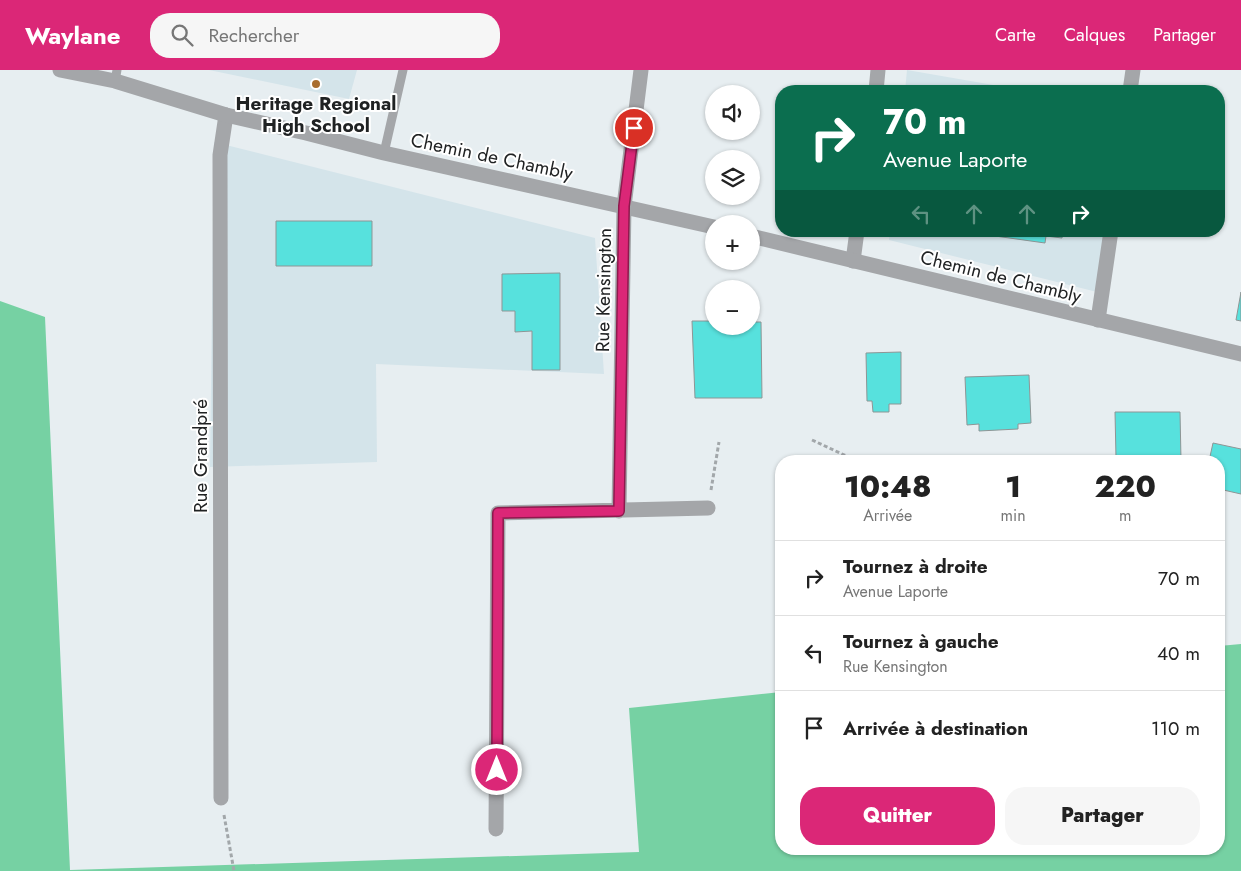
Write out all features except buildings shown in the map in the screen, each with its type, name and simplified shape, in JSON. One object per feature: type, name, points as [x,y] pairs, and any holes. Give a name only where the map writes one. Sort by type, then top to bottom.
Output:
[{"type":"street","name":"Chemin de Chambly","points":[[60,70],[116,75],[226,115],[384,153],[705,225]]},
{"type":"street","name":"Rue Kensington","points":[[619,511],[624,206],[641,70]]},
{"type":"street","points":[[877,85],[878,70]]},
{"type":"street","points":[[1131,85],[1133,70]]},
{"type":"street","name":"Rue Grandpré","points":[[221,798],[220,155],[226,115]]},
{"type":"street","points":[[853,261],[856,237]]},
{"type":"street","points":[[1098,320],[1110,237]]},
{"type":"street","name":"Chemin de Chambly","points":[[760,238],[1241,354]]},
{"type":"street","points":[[496,829],[498,513],[708,508]]},
{"type":"lane","points":[[384,153],[403,70]]},
{"type":"path","points":[[812,440],[844,455]]},
{"type":"path","points":[[708,508],[719,442]]},
{"type":"path","points":[[221,798],[234,871]]},
{"type":"shaded area","name":"Heritage Regional High School","points":[[209,70],[357,70],[349,99]]},
{"type":"shaded area","points":[[907,70],[993,85],[906,85]]},
{"type":"shaded area","points":[[214,142],[595,238],[604,374],[376,364],[377,462],[210,467]]},
{"type":"shaded area","points":[[889,237],[1103,237],[1097,292],[889,240]]},
{"type":"green space","points":[[0,301],[45,317],[70,870],[639,852],[629,708],[775,693],[775,855],[1225,855],[1225,645],[1241,644],[1241,871],[0,871]]},
{"type":"place","name":"Heritage Regional High School","points":[[316,84]]},
{"type":"route","points":[[497,770],[498,513],[619,511],[624,206],[634,128]]}]
